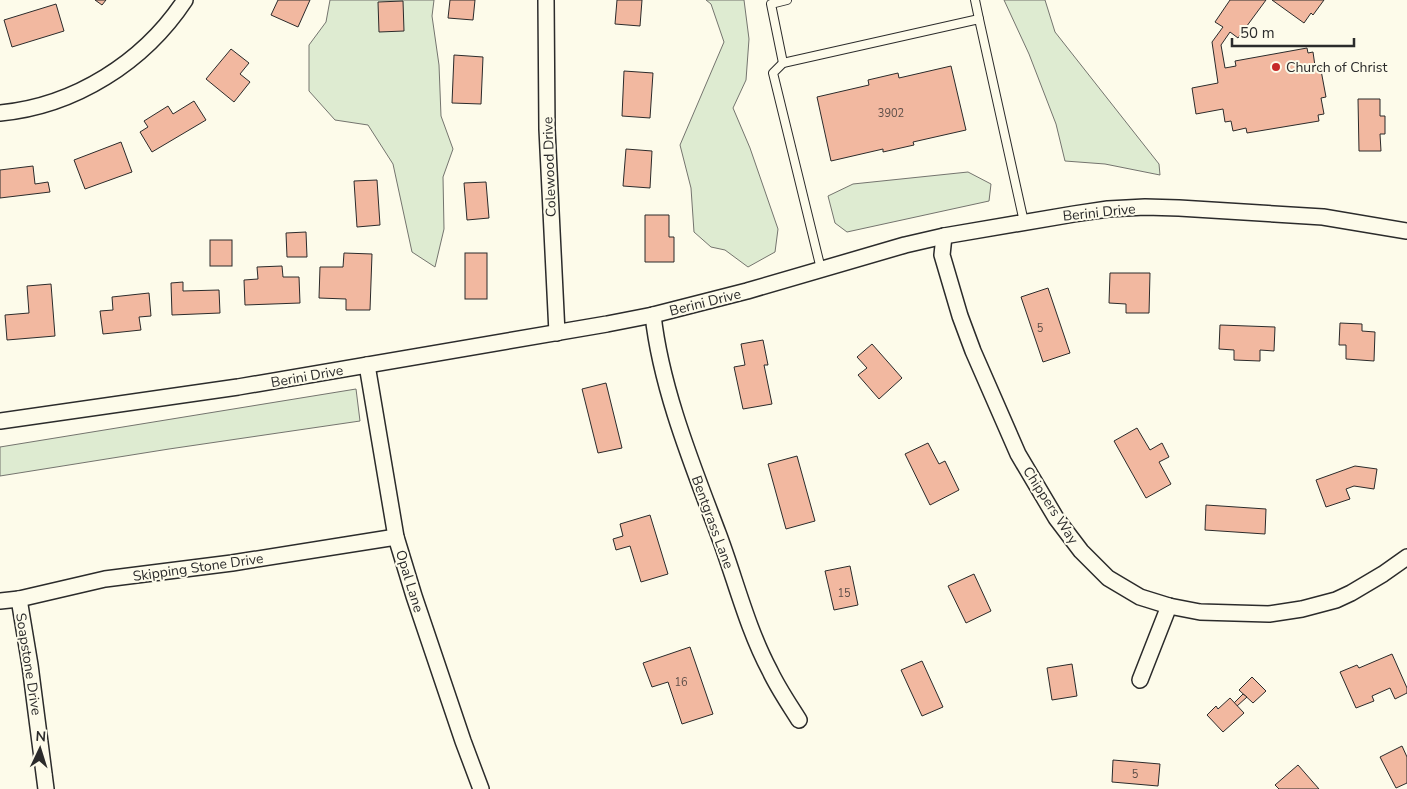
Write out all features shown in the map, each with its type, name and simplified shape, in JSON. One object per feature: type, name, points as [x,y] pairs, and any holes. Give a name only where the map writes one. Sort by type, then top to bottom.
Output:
[{"type":"street","points":[[0,113],[40,106],[95,84],[141,51],[163,29],[185,0]]},
{"type":"street","name":"Colewood Drive","points":[[546,0],[547,137],[557,333]]},
{"type":"street","name":"Berini Drive","points":[[0,421],[238,388],[557,333],[653,314],[747,291],[905,245],[944,236],[1108,209],[1178,208],[1323,217],[1407,231]]},
{"type":"street","name":"Chippers Way","points":[[944,236],[942,255],[958,308],[973,351],[1018,454],[1056,518],[1081,551],[1108,578],[1140,597],[1169,606],[1200,612],[1269,614],[1302,609],[1336,600],[1383,574],[1407,557]]},
{"type":"street","name":"Bentgrass Lane","points":[[653,314],[656,340],[665,377],[691,461],[757,641],[770,671],[799,720]]},
{"type":"street","name":"Opal Lane","points":[[367,365],[396,537],[414,596],[481,789]]},
{"type":"street","name":"Skipping Stone Drive","points":[[0,601],[105,579],[232,563],[396,537]]},
{"type":"street","name":"Soapstone Drive","points":[[19,598],[30,665],[46,789]]},
{"type":"street","points":[[1140,680],[1169,606]]},
{"type":"lane","points":[[783,63],[771,4],[788,0]]},
{"type":"lane","points":[[975,0],[1024,222]]},
{"type":"lane","points":[[821,270],[773,73],[783,63],[979,19]]},
{"type":"green space","points":[[330,0],[434,0],[432,16],[439,65],[441,116],[453,149],[443,177],[444,229],[435,267],[412,252],[393,164],[368,125],[335,120],[309,91],[309,45],[326,22]]},
{"type":"green space","points":[[706,0],[744,0],[749,39],[746,80],[733,108],[750,148],[778,229],[775,252],[748,267],[725,250],[711,247],[694,232],[691,188],[680,145],[724,42],[711,4]]},
{"type":"green space","points":[[1004,0],[1045,0],[1055,32],[1159,164],[1160,175],[1105,164],[1065,161],[1056,124],[1029,54]]},
{"type":"green space","points":[[968,172],[991,184],[989,201],[847,232],[835,223],[828,196],[853,184]]},
{"type":"green space","points":[[356,389],[360,421],[0,476],[0,447]]},
{"type":"building","points":[[95,0],[106,0],[102,5]]},
{"type":"building","points":[[278,0],[310,0],[298,27],[271,15]]},
{"type":"building","points":[[450,0],[475,0],[473,20],[448,18]]},
{"type":"building","points":[[617,0],[642,0],[640,26],[615,24]]},
{"type":"building","name":"Church of Christ","points":[[1230,0],[1266,0],[1238,38],[1230,32],[1221,45],[1225,68],[1236,66],[1235,61],[1307,48],[1308,53],[1313,52],[1315,66],[1320,65],[1326,97],[1321,98],[1324,114],[1318,115],[1319,121],[1247,133],[1246,128],[1233,131],[1231,121],[1225,122],[1223,109],[1196,114],[1192,88],[1218,83],[1212,42],[1223,27],[1215,22]]},
{"type":"building","name":"Church of Christ","points":[[1272,0],[1324,0],[1313,15],[1311,13],[1304,23]]},
{"type":"building","points":[[403,1],[404,31],[379,32],[378,2]]},
{"type":"building","points":[[56,4],[64,31],[12,47],[4,20]]},
{"type":"building","points":[[231,49],[249,63],[240,74],[250,82],[234,102],[206,79]]},
{"type":"building","points":[[454,55],[483,57],[481,104],[452,103]]},
{"type":"building","points":[[951,66],[966,130],[913,142],[914,145],[883,152],[883,149],[831,161],[817,97],[869,85],[868,80],[898,73],[899,78]]},
{"type":"building","points":[[624,71],[653,73],[650,118],[622,116]]},
{"type":"building","points":[[1358,99],[1380,99],[1380,116],[1385,116],[1385,134],[1380,134],[1381,151],[1359,151]]},
{"type":"building","points":[[194,101],[206,120],[152,152],[140,132],[148,127],[144,121],[168,106],[173,114]]},
{"type":"building","points":[[121,142],[132,172],[85,189],[74,160]]},
{"type":"building","points":[[626,149],[652,151],[650,188],[623,186]]},
{"type":"building","points":[[33,166],[35,184],[48,182],[50,192],[0,198],[0,170]]},
{"type":"building","points":[[377,180],[380,225],[357,227],[354,181]]},
{"type":"building","points":[[486,182],[489,218],[467,220],[464,183]]},
{"type":"building","points":[[645,215],[669,215],[669,237],[674,237],[674,262],[645,262]]},
{"type":"building","points":[[306,232],[307,257],[287,257],[286,233]]},
{"type":"building","points":[[210,240],[232,240],[232,266],[210,266]]},
{"type":"building","points":[[344,253],[372,254],[370,310],[346,310],[346,299],[319,298],[320,267],[343,267]]},
{"type":"building","points":[[465,253],[487,253],[487,299],[465,299]]},
{"type":"building","points":[[282,266],[283,277],[299,277],[300,303],[245,305],[244,280],[258,279],[257,267]]},
{"type":"building","points":[[1110,273],[1150,273],[1149,313],[1126,313],[1126,304],[1109,303]]},
{"type":"building","points":[[183,282],[183,291],[219,290],[220,313],[172,315],[171,283]]},
{"type":"building","points":[[51,284],[55,336],[7,340],[5,315],[29,313],[27,286]]},
{"type":"building","points":[[1048,288],[1070,353],[1043,362],[1021,297]]},
{"type":"building","points":[[149,293],[151,316],[139,317],[141,330],[103,334],[100,311],[113,310],[112,297]]},
{"type":"building","points":[[1340,323],[1362,324],[1362,331],[1375,332],[1374,361],[1346,359],[1346,345],[1339,345]]},
{"type":"building","points":[[1220,325],[1275,327],[1274,351],[1260,350],[1260,361],[1234,360],[1234,350],[1219,349]]},
{"type":"building","points":[[763,340],[768,365],[764,365],[772,404],[743,409],[734,367],[745,365],[741,344]]},
{"type":"building","points":[[872,344],[902,378],[879,399],[858,375],[867,368],[857,357]]},
{"type":"building","points":[[606,383],[622,448],[598,453],[582,389]]},
{"type":"building","points":[[1137,428],[1150,450],[1162,443],[1169,457],[1159,462],[1171,484],[1146,498],[1114,441]]},
{"type":"building","points":[[928,443],[939,464],[945,461],[959,490],[930,505],[905,454]]},
{"type":"building","points":[[797,456],[815,521],[786,529],[768,464]]},
{"type":"building","points":[[1355,466],[1377,469],[1374,489],[1354,486],[1346,489],[1350,499],[1326,507],[1316,480]]},
{"type":"building","points":[[1206,505],[1266,509],[1265,534],[1205,530]]},
{"type":"building","points":[[650,515],[668,574],[641,582],[630,546],[616,550],[613,539],[623,536],[620,524]]},
{"type":"building","points":[[850,566],[858,605],[834,610],[825,571]]},
{"type":"building","points":[[974,574],[991,611],[966,623],[948,586]]},
{"type":"building","points":[[690,647],[713,714],[682,724],[668,682],[652,687],[643,663]]},
{"type":"building","points":[[1392,654],[1407,688],[1407,693],[1395,699],[1390,688],[1372,696],[1374,701],[1356,708],[1340,672],[1357,665],[1359,668]]},
{"type":"building","points":[[922,661],[943,707],[922,716],[901,670]]},
{"type":"building","points":[[1072,664],[1077,696],[1052,700],[1047,668]]},
{"type":"building","points":[[1252,677],[1266,691],[1253,703],[1239,690]]},
{"type":"building","points":[[1243,694],[1247,697],[1237,706],[1234,703]]},
{"type":"building","points":[[1230,698],[1244,713],[1223,732],[1207,715],[1216,706],[1218,709]]},
{"type":"building","points":[[1402,746],[1407,757],[1407,783],[1396,788],[1380,757]]},
{"type":"building","points":[[1113,760],[1160,764],[1158,786],[1112,782]]},
{"type":"building","points":[[1298,765],[1319,789],[1279,789],[1275,785]]},
{"type":"place","name":"Church of Christ","points":[[1276,67]]}]
